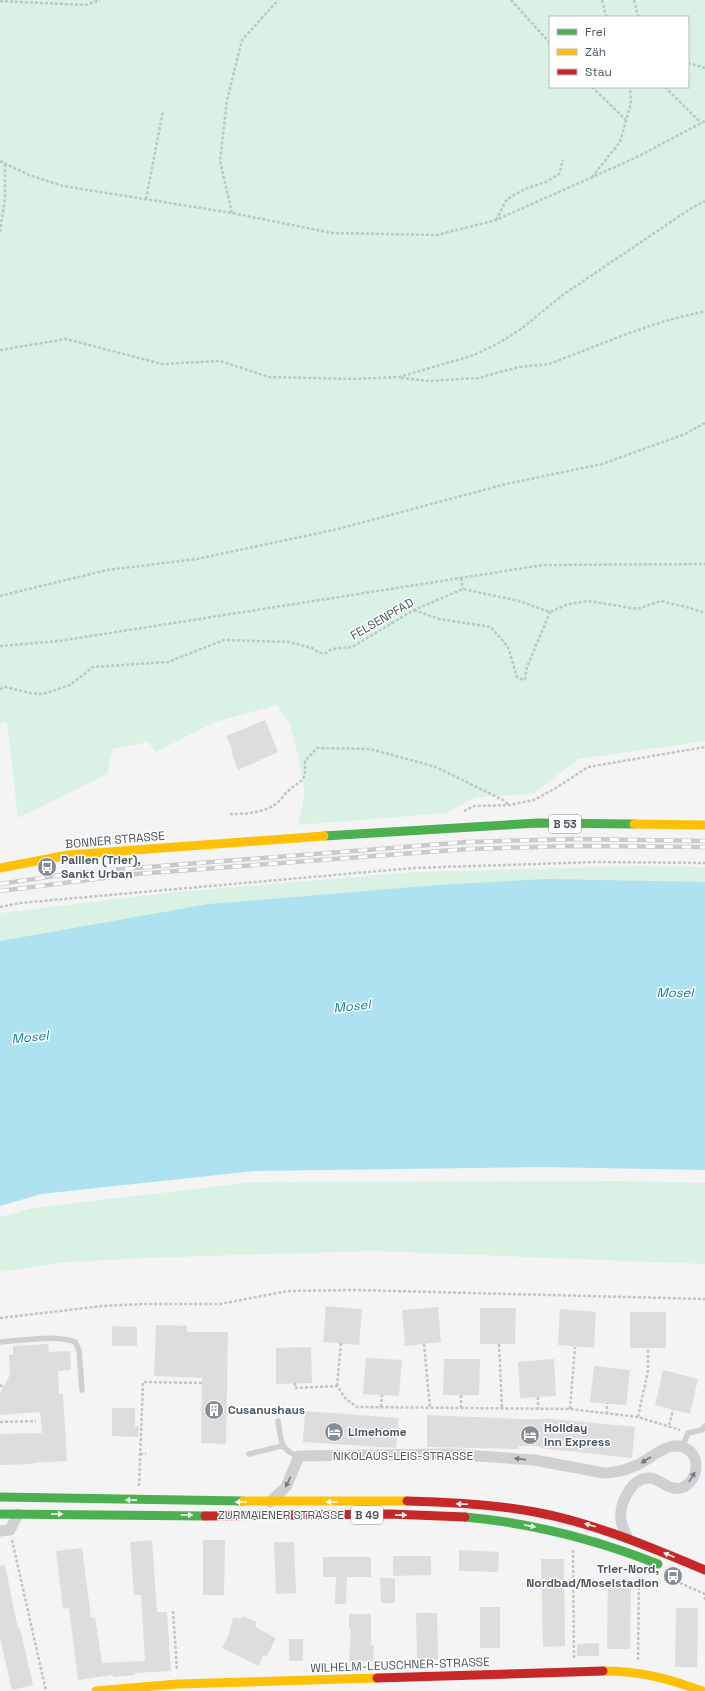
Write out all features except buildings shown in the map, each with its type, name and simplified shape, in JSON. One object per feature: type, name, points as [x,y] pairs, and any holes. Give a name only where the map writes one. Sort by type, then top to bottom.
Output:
[{"type":"main road","name":"B 53","points":[[461,827],[538,824],[705,825]]},
{"type":"main road","name":"BONNER STRASSE","points":[[0,868],[68,855],[461,827]]},
{"type":"main road","name":"ZURMAIENER STRASSE","points":[[0,1497],[270,1502],[444,1503],[487,1506],[534,1512],[563,1518],[627,1537],[705,1570]]},
{"type":"main road","name":"B 49","points":[[0,1514],[18,1514]]},
{"type":"main road","name":"ZURMAIENER STRASSE","points":[[18,1514],[228,1516],[431,1515],[510,1522],[564,1532],[638,1555],[669,1568]]},
{"type":"main road","name":"WILHELM-LEUSCHNER-STRASSE","points":[[96,1691],[178,1684],[459,1676],[575,1671],[638,1672],[668,1679],[702,1691]]},
{"type":"street","name":"NIKOLAUS-LEIS-STRASSE","points":[[299,1456],[450,1454],[534,1460],[604,1473],[614,1473],[626,1470],[639,1464],[668,1448],[682,1447]]},
{"type":"street","points":[[627,1537],[621,1519],[621,1509],[624,1499],[634,1485],[647,1478],[652,1478],[669,1487],[680,1488],[691,1480],[697,1467],[696,1460],[690,1451],[682,1447]]},
{"type":"street","points":[[270,1502],[286,1487],[299,1456]]},
{"type":"street","points":[[5,1531],[18,1514]]},
{"type":"lane","points":[[0,1342],[68,1339],[75,1342],[79,1350],[82,1390]]},
{"type":"lane","points":[[278,1421],[282,1446],[290,1454],[299,1456]]},
{"type":"lane","points":[[682,1447],[688,1433],[702,1430],[705,1426]]},
{"type":"lane","points":[[249,1454],[282,1446]]},
{"type":"path","points":[[48,3],[51,0]]},
{"type":"path","points":[[0,1],[85,5],[100,0]]},
{"type":"path","points":[[232,213],[220,161],[226,100],[242,40],[278,0]]},
{"type":"path","points":[[511,0],[549,42]]},
{"type":"path","points":[[602,0],[606,16]]},
{"type":"path","points":[[634,0],[638,16]]},
{"type":"path","points":[[689,63],[705,68]]},
{"type":"path","points":[[593,88],[626,120]]},
{"type":"path","points":[[591,178],[620,142],[631,103],[630,88]]},
{"type":"path","points":[[666,88],[701,123]]},
{"type":"path","points":[[146,199],[163,112]]},
{"type":"path","points":[[0,161],[29,175],[63,186],[232,213],[332,233],[437,235],[496,220],[635,158],[705,121]]},
{"type":"path","points":[[496,220],[507,199],[525,189],[546,182],[559,174],[563,160]]},
{"type":"path","points":[[0,232],[5,198],[5,163]]},
{"type":"path","points":[[398,377],[474,355],[499,343],[521,329],[564,294],[690,209],[705,201]]},
{"type":"path","points":[[0,350],[66,339],[162,364],[220,361],[268,377],[354,379],[398,377],[429,381],[478,378],[519,367],[549,364],[632,332],[665,321],[705,311]]},
{"type":"path","points":[[0,596],[107,570],[197,559],[338,529],[506,484],[602,464],[685,434],[705,423]]},
{"type":"path","points":[[0,646],[59,641],[543,564],[705,564]]},
{"type":"path","points":[[461,578],[463,589],[519,601],[550,612]]},
{"type":"path","name":"FELSENPFAD","points":[[0,689],[5,687],[30,693],[43,694],[70,685],[93,667],[168,662],[224,640],[289,642],[312,648],[319,653],[326,653],[332,649],[352,647],[414,610],[463,589]]},
{"type":"path","points":[[414,610],[440,619],[491,627],[508,647],[517,677],[523,680],[525,679],[527,667],[550,612],[568,604],[589,601],[637,608],[661,601],[705,613]]},
{"type":"path","points":[[461,827],[461,816],[465,810],[474,806],[508,805],[534,800],[556,788],[588,767],[705,747]]},
{"type":"path","points":[[230,814],[248,814],[265,809],[279,802],[284,794],[299,784],[304,778],[305,761],[317,748],[370,749],[436,767],[503,800],[508,805]]},
{"type":"path","points":[[0,907],[18,903],[413,868],[597,862],[705,863]]},
{"type":"path","points":[[0,1318],[102,1306],[142,1304],[220,1304],[288,1291],[370,1290],[705,1299]]},
{"type":"path","points":[[342,1343],[337,1386],[346,1399],[357,1407],[570,1409],[638,1417],[669,1425],[688,1433]]},
{"type":"path","points":[[424,1344],[430,1408]]},
{"type":"path","points":[[499,1344],[502,1409]]},
{"type":"path","points":[[570,1409],[575,1347]]},
{"type":"path","points":[[638,1417],[648,1371],[648,1348]]},
{"type":"path","points":[[138,1490],[143,1382],[202,1383]]},
{"type":"path","points":[[295,1383],[295,1388],[337,1386]]},
{"type":"path","points":[[381,1407],[382,1395]]},
{"type":"path","points":[[461,1395],[461,1409]]},
{"type":"path","points":[[538,1397],[538,1409]]},
{"type":"path","points":[[607,1403],[607,1414]]},
{"type":"path","points":[[669,1425],[673,1410]]},
{"type":"path","points":[[0,1422],[36,1421]]},
{"type":"path","points":[[140,1454],[146,1454]]},
{"type":"path","points":[[5,1531],[46,1691]]},
{"type":"path","points":[[573,1544],[575,1671]]},
{"type":"path","points":[[638,1555],[638,1672]]},
{"type":"path","points":[[664,1576],[705,1594],[705,1600]]},
{"type":"path","points":[[173,1610],[178,1684]]},
{"type":"green space","points":[[0,0],[705,0],[705,741],[579,759],[533,794],[476,797],[447,813],[298,825],[305,792],[298,755],[289,722],[277,705],[215,722],[156,752],[148,742],[113,749],[107,774],[18,818],[7,722],[0,723]]},
{"type":"green space","points":[[639,866],[705,867],[705,882],[436,885],[208,904],[0,941],[0,913],[175,892],[413,872]]},
{"type":"green space","points":[[625,1181],[705,1183],[705,1264],[373,1251],[143,1258],[56,1263],[0,1272],[0,1217],[33,1208],[254,1182]]},
{"type":"water","name":"Mosel","points":[[547,879],[705,882],[705,1170],[542,1167],[255,1171],[41,1194],[0,1206],[0,941],[208,904],[436,885]]},
{"type":"railway","points":[[0,884],[75,873],[468,842],[573,839],[705,841]]},
{"type":"railway","points":[[0,891],[136,874],[468,849],[572,846],[705,847]]},
{"type":"traffic: fast","points":[[324,836],[538,823],[634,824]]},
{"type":"traffic: fast","points":[[0,1497],[243,1501]]},
{"type":"traffic: fast","points":[[0,1514],[205,1516]]},
{"type":"traffic: fast","points":[[465,1517],[515,1523],[563,1533],[611,1547],[658,1564]]},
{"type":"traffic: slow","points":[[634,824],[705,825]]},
{"type":"traffic: slow","points":[[0,868],[68,855],[324,836]]},
{"type":"traffic: slow","points":[[243,1501],[407,1501]]},
{"type":"traffic: slow","points":[[603,1671],[629,1672],[653,1676],[677,1682],[702,1691]]},
{"type":"traffic: slow","points":[[96,1691],[178,1684],[377,1678]]},
{"type":"traffic: jam","points":[[407,1501],[487,1505],[519,1509],[579,1522],[622,1536],[705,1570]]},
{"type":"traffic: jam","points":[[205,1516],[390,1514],[465,1517]]},
{"type":"traffic: jam","points":[[377,1678],[603,1671]]},
{"type":"place","name":"Pallien (Trier), Sankt Urban","points":[[47,867]]},
{"type":"place","name":"Cusanushaus","points":[[214,1410]]},
{"type":"place","name":"Limehome","points":[[334,1432]]},
{"type":"place","name":"Holiday Inn Express","points":[[530,1435]]},
{"type":"place","name":"Trier-Nord, Nordbad/Moselstadion","points":[[673,1576]]}]
